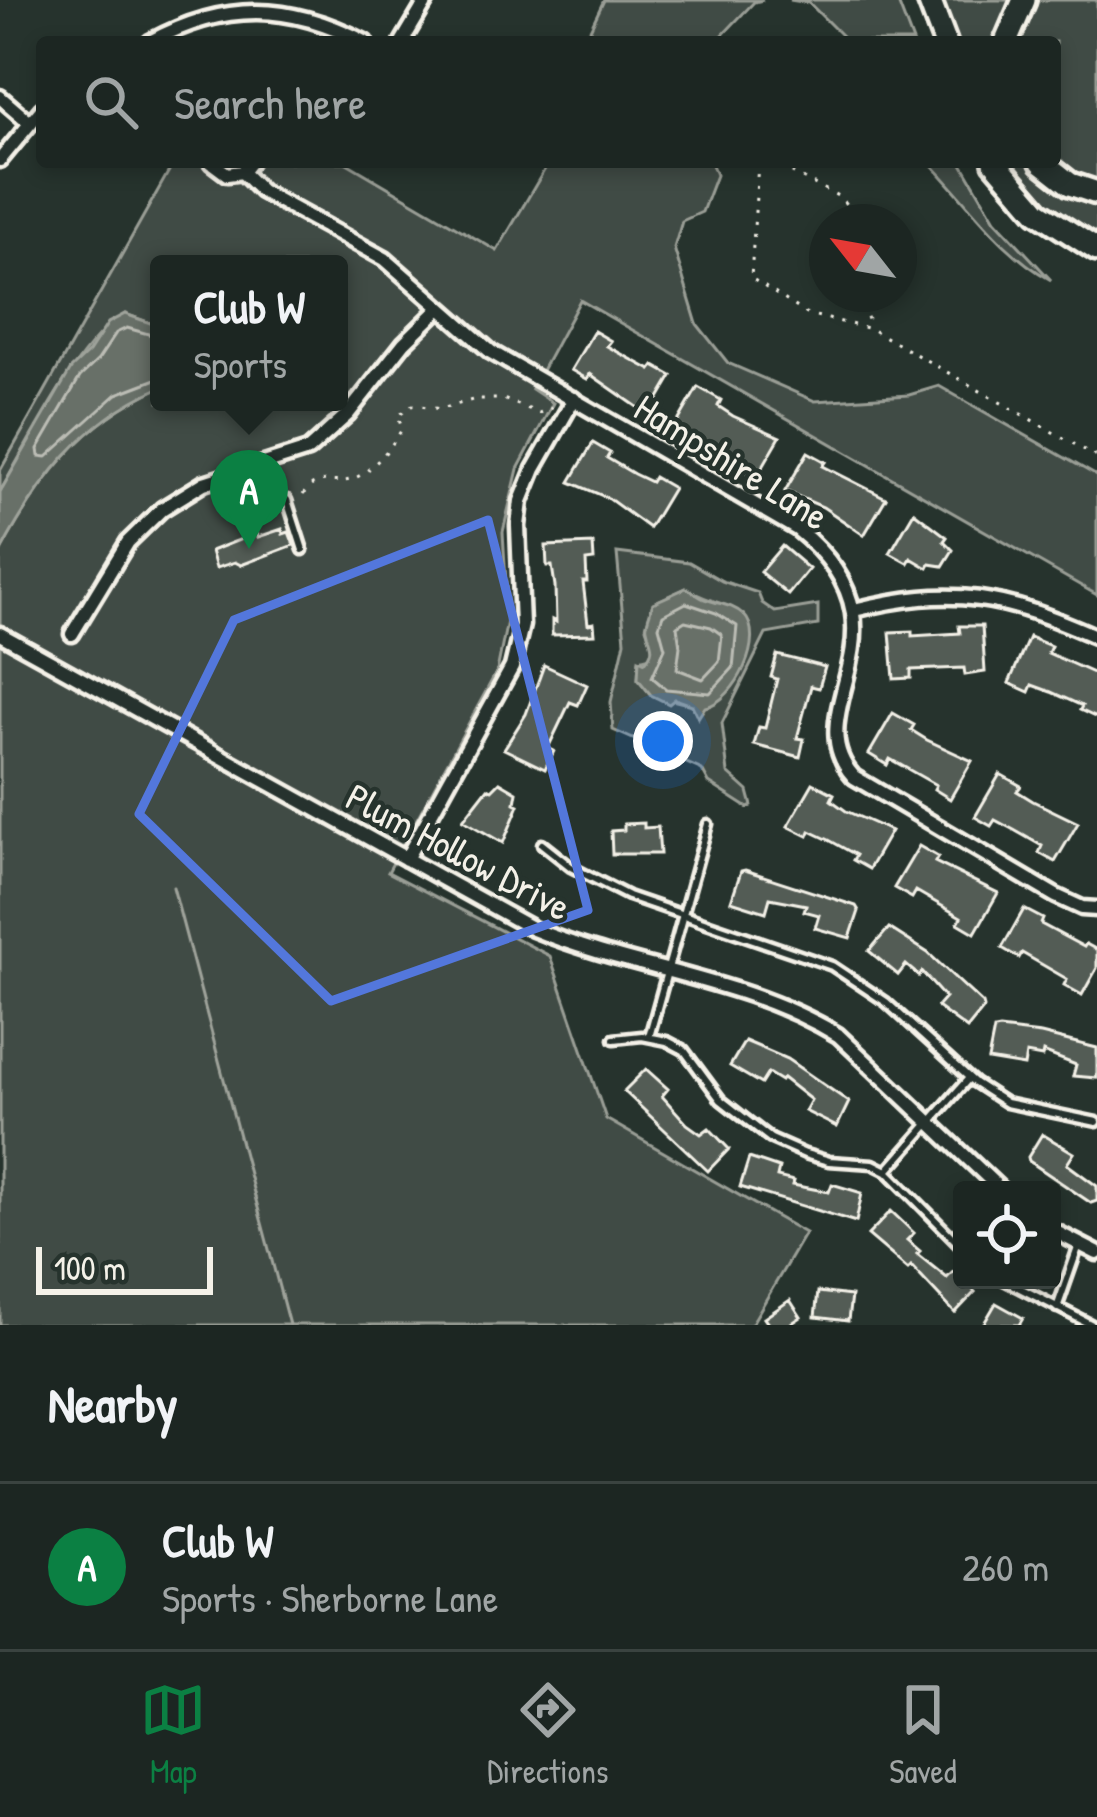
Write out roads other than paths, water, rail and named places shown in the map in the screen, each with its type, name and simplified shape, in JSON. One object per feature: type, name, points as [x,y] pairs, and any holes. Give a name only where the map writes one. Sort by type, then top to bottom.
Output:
[{"type":"highway","points":[[929,0],[943,36]]},
{"type":"highway","points":[[1009,36],[1024,0]]},
{"type":"highway","points":[[1000,168],[1037,212],[1097,250]]},
{"type":"highway","points":[[1050,168],[1070,184],[1097,193]]},
{"type":"street","points":[[406,36],[427,0]]},
{"type":"street","points":[[162,36],[192,21],[236,11],[295,14],[350,36]]},
{"type":"street","points":[[0,98],[29,122]]},
{"type":"street","points":[[0,160],[36,115]]},
{"type":"street","name":"Hampshire Lane","points":[[247,168],[261,191],[385,259],[491,352],[797,529],[839,573],[854,610]]},
{"type":"street","points":[[72,634],[128,542],[162,509],[204,483],[280,460],[319,442],[440,308]]},
{"type":"street","points":[[406,859],[512,667],[522,625],[521,501],[574,399]]},
{"type":"street","points":[[1097,637],[984,596],[940,595],[854,610],[852,660],[836,726],[838,760],[854,777],[1054,895],[1082,908],[1097,909]]},
{"type":"street","name":"Plum Hollow Drive","points":[[0,634],[549,936],[582,950],[762,998],[808,1017],[838,1035],[992,1181]]},
{"type":"street","points":[[1061,1235],[1097,1253]]},
{"type":"lane","points":[[286,500],[303,550]]},
{"type":"lane","points":[[649,1037],[708,824]]},
{"type":"lane","points":[[542,844],[601,885],[832,967],[886,1002],[969,1078],[1006,1103],[1097,1122]]},
{"type":"lane","points":[[614,1039],[649,1037],[684,1050],[722,1100],[771,1138],[805,1154],[874,1164],[953,1238]]},
{"type":"lane","points":[[886,1171],[969,1078]]},
{"type":"lane","points":[[1057,1308],[1079,1245]]},
{"type":"lane","points":[[1021,1289],[1092,1325]]},
{"type":"water","points":[[125,314],[150,323],[150,393],[107,418],[65,456],[30,501],[0,553],[0,492],[71,369],[108,323]]},
{"type":"water","points":[[686,588],[739,611],[750,625],[752,638],[737,681],[698,718],[692,705],[675,699],[669,704],[651,695],[638,679],[639,659],[645,662],[652,649],[647,626],[653,603]]},
{"type":"waterway","points":[[173,887],[289,1325]]},
{"type":"place","name":"Club W","points":[[249,549]]}]
